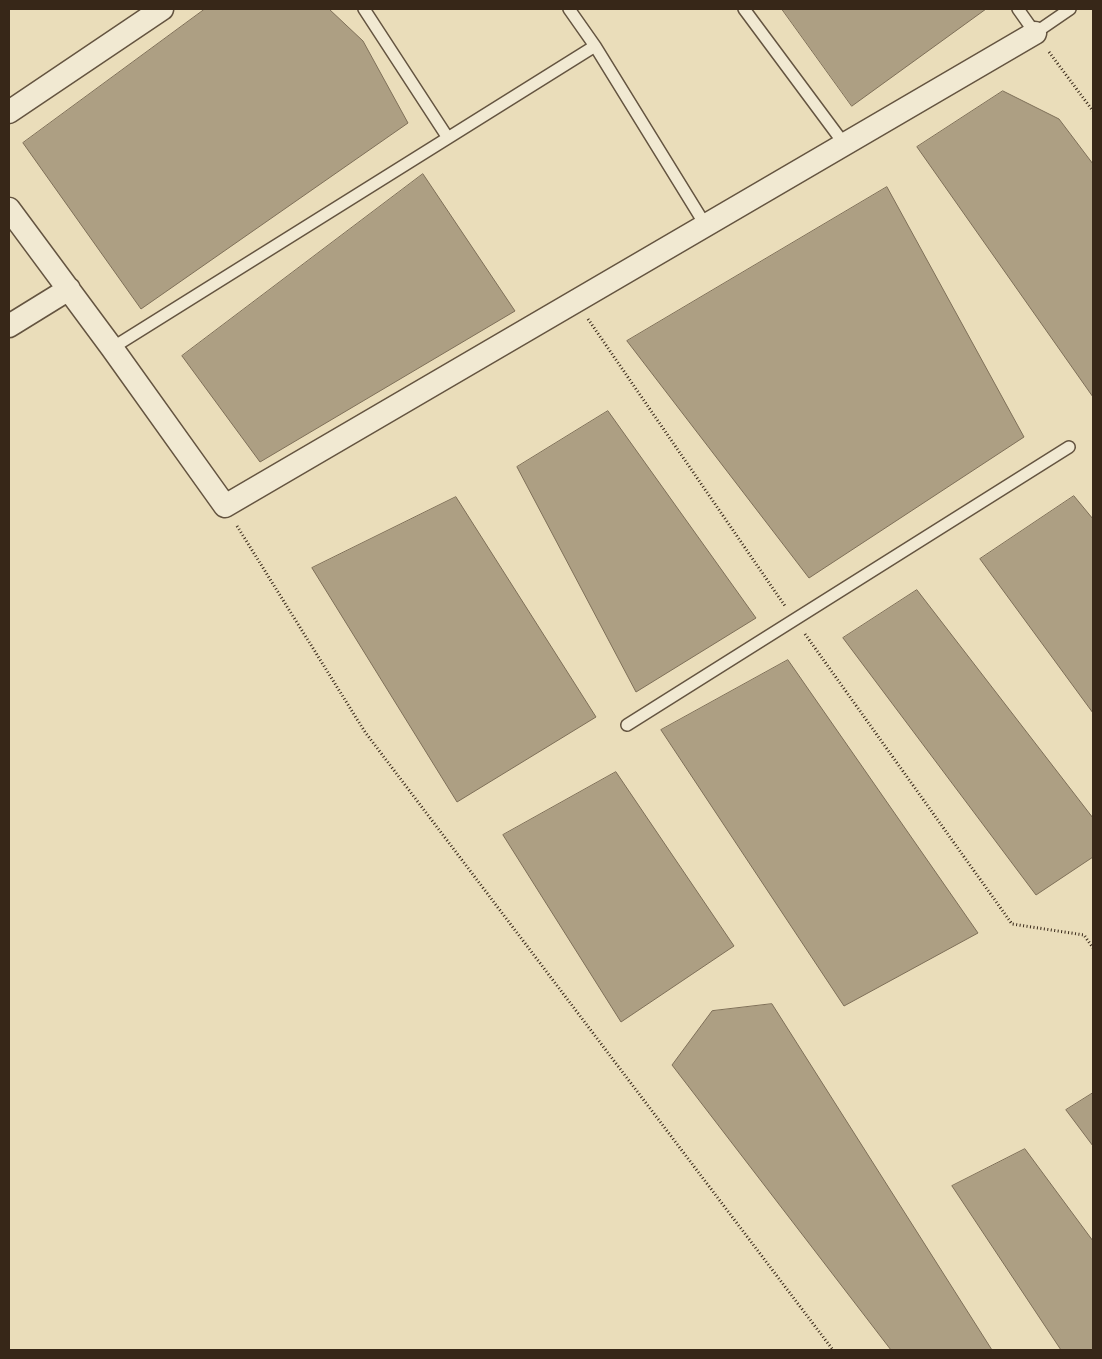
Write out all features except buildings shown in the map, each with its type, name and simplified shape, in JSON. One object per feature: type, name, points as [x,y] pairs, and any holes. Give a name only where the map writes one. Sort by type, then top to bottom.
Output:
[{"type":"street","points":[[9,112],[162,9]]},
{"type":"street","points":[[9,209],[112,348],[225,506],[1035,34]]},
{"type":"street","points":[[9,326],[69,289]]},
{"type":"lane","points":[[364,9],[448,138]]},
{"type":"lane","points":[[569,9],[595,46],[706,226]]},
{"type":"lane","points":[[744,9],[845,145]]},
{"type":"lane","points":[[1018,9],[1035,34],[1070,9]]},
{"type":"lane","points":[[112,348],[595,46]]},
{"type":"lane","points":[[627,725],[1069,447]]},
{"type":"path","points":[[1035,34],[1093,111]]},
{"type":"path","points":[[576,302],[795,620],[1012,924],[1084,935],[1093,948]]},
{"type":"path","points":[[225,506],[365,732],[833,1350]]},
{"type":"shaded area","points":[[205,9],[329,9],[363,41],[408,123],[141,309],[23,143]]},
{"type":"shaded area","points":[[782,9],[986,9],[852,106]]},
{"type":"shaded area","points":[[1003,91],[1059,119],[1093,164],[1093,397],[917,147]]},
{"type":"shaded area","points":[[423,174],[515,311],[260,462],[182,356]]},
{"type":"shaded area","points":[[887,187],[1024,437],[809,578],[627,341]]},
{"type":"shaded area","points":[[608,411],[756,618],[636,692],[517,467]]},
{"type":"shaded area","points":[[1074,496],[1093,519],[1093,713],[980,559]]},
{"type":"shaded area","points":[[456,497],[596,717],[457,802],[312,568]]},
{"type":"shaded area","points":[[917,590],[1093,818],[1093,857],[1036,895],[843,638]]},
{"type":"shaded area","points":[[788,660],[978,933],[844,1006],[661,730]]},
{"type":"shaded area","points":[[616,772],[734,946],[621,1022],[503,835]]},
{"type":"shaded area","points":[[772,1004],[992,1350],[891,1350],[672,1065],[712,1011]]},
{"type":"shaded area","points":[[1093,1093],[1093,1146],[1066,1110]]},
{"type":"shaded area","points":[[1025,1149],[1093,1241],[1093,1350],[1061,1350],[952,1186]]}]
